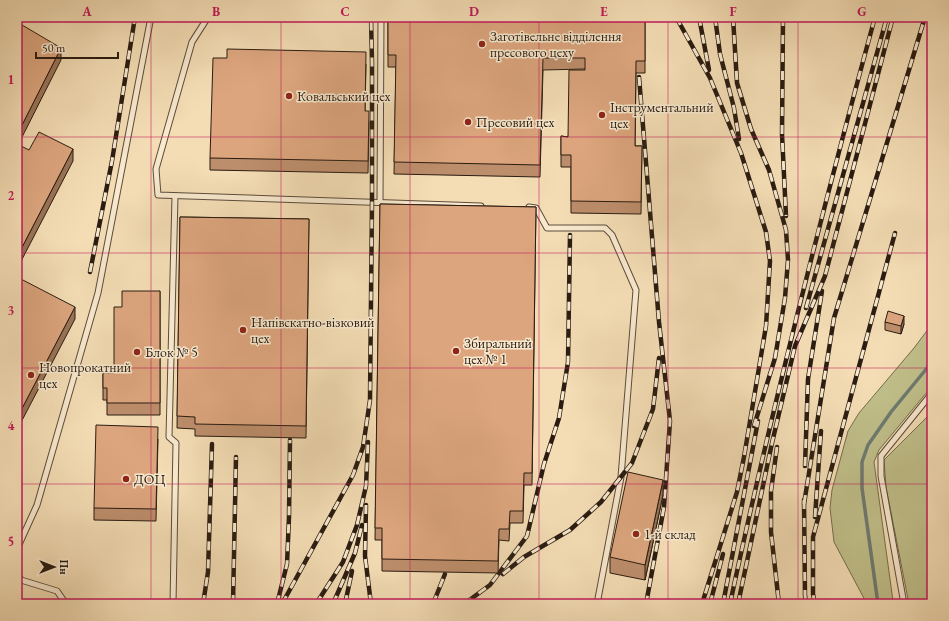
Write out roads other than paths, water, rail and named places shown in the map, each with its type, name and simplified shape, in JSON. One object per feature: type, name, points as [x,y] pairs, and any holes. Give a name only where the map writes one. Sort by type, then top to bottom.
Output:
[{"type":"lane","points":[[17,549],[37,505],[98,293],[151,17]]},
{"type":"lane","points":[[208,17],[192,42],[156,169],[158,195],[489,206]]},
{"type":"lane","points":[[380,202],[382,17]]},
{"type":"lane","points":[[173,604],[176,443],[168,437],[175,196]]},
{"type":"lane","points":[[521,207],[536,208],[547,228],[605,228],[612,234],[636,290],[621,477],[597,604]]},
{"type":"lane","points":[[904,604],[881,476],[881,456],[932,393]]},
{"type":"lane","points":[[17,574],[21,580],[57,591],[66,604]]},
{"type":"waterway","points":[[878,604],[862,488],[862,462],[868,445],[891,412],[932,362]]},
{"type":"railway","points":[[90,272],[112,161],[135,17]]},
{"type":"railway","points":[[282,604],[353,475],[363,447],[370,400],[372,202],[371,17]]},
{"type":"railway","points":[[676,17],[710,78],[741,153],[766,232],[770,261],[766,326],[744,457],[737,492],[702,604]]},
{"type":"railway","points":[[699,17],[709,70]]},
{"type":"railway","points":[[715,17],[720,54],[734,108],[739,139]]},
{"type":"railway","points":[[733,17],[737,83],[751,129],[769,170],[786,230],[788,260],[785,298],[775,358],[754,426]]},
{"type":"railway","points":[[783,17],[782,134],[786,216]]},
{"type":"railway","points":[[730,604],[798,310],[875,17]]},
{"type":"railway","points":[[806,308],[887,17]]},
{"type":"railway","points":[[738,604],[772,443],[795,346],[825,276],[893,17]]},
{"type":"railway","points":[[804,504],[834,318],[925,17]]},
{"type":"railway","points":[[639,77],[659,322],[670,421],[664,507],[646,604]]},
{"type":"railway","points":[[815,604],[813,594],[813,537],[895,233]]},
{"type":"railway","points":[[464,604],[490,585],[527,536],[544,464],[559,418],[568,362],[570,235]]},
{"type":"railway","points":[[805,466],[808,379],[822,291]]},
{"type":"railway","points":[[503,574],[524,557],[570,530],[601,502],[632,463],[653,409],[659,358]]},
{"type":"railway","points":[[723,604],[758,421]]},
{"type":"railway","points":[[815,517],[821,431]]},
{"type":"railway","points":[[277,604],[287,564],[290,440]]},
{"type":"railway","points":[[316,604],[343,562],[357,525],[366,486],[368,442]]},
{"type":"railway","points":[[203,604],[208,572],[212,444]]},
{"type":"railway","points":[[777,447],[771,491],[771,532],[779,604]]},
{"type":"railway","points":[[233,604],[236,457]]},
{"type":"railway","points":[[804,500],[806,604]]},
{"type":"railway","points":[[366,505],[365,556],[371,604]]},
{"type":"railway","points":[[333,604],[355,553],[362,525]]},
{"type":"railway","points":[[710,604],[723,554]]},
{"type":"railway","points":[[345,604],[352,571]]},
{"type":"railway","points":[[433,604],[445,574]]},
{"type":"place","name":"Заготівельне відділення пресового цеху","points":[[482,44]]},
{"type":"place","name":"Ковальський цех","points":[[289,96]]},
{"type":"place","name":"Інструментальний цех","points":[[602,115]]},
{"type":"place","name":"Пресовий цех","points":[[468,122]]},
{"type":"place","name":"Напівскатно-візковий цех","points":[[243,330]]},
{"type":"place","name":"Збиральний цех № 1","points":[[456,351]]},
{"type":"place","name":"Блок № 5","points":[[137,352]]},
{"type":"place","name":"Новопрокатний цех","points":[[31,375]]},
{"type":"place","name":"ДОЦ","points":[[126,479]]},
{"type":"place","name":"1-й склад","points":[[636,534]]}]
